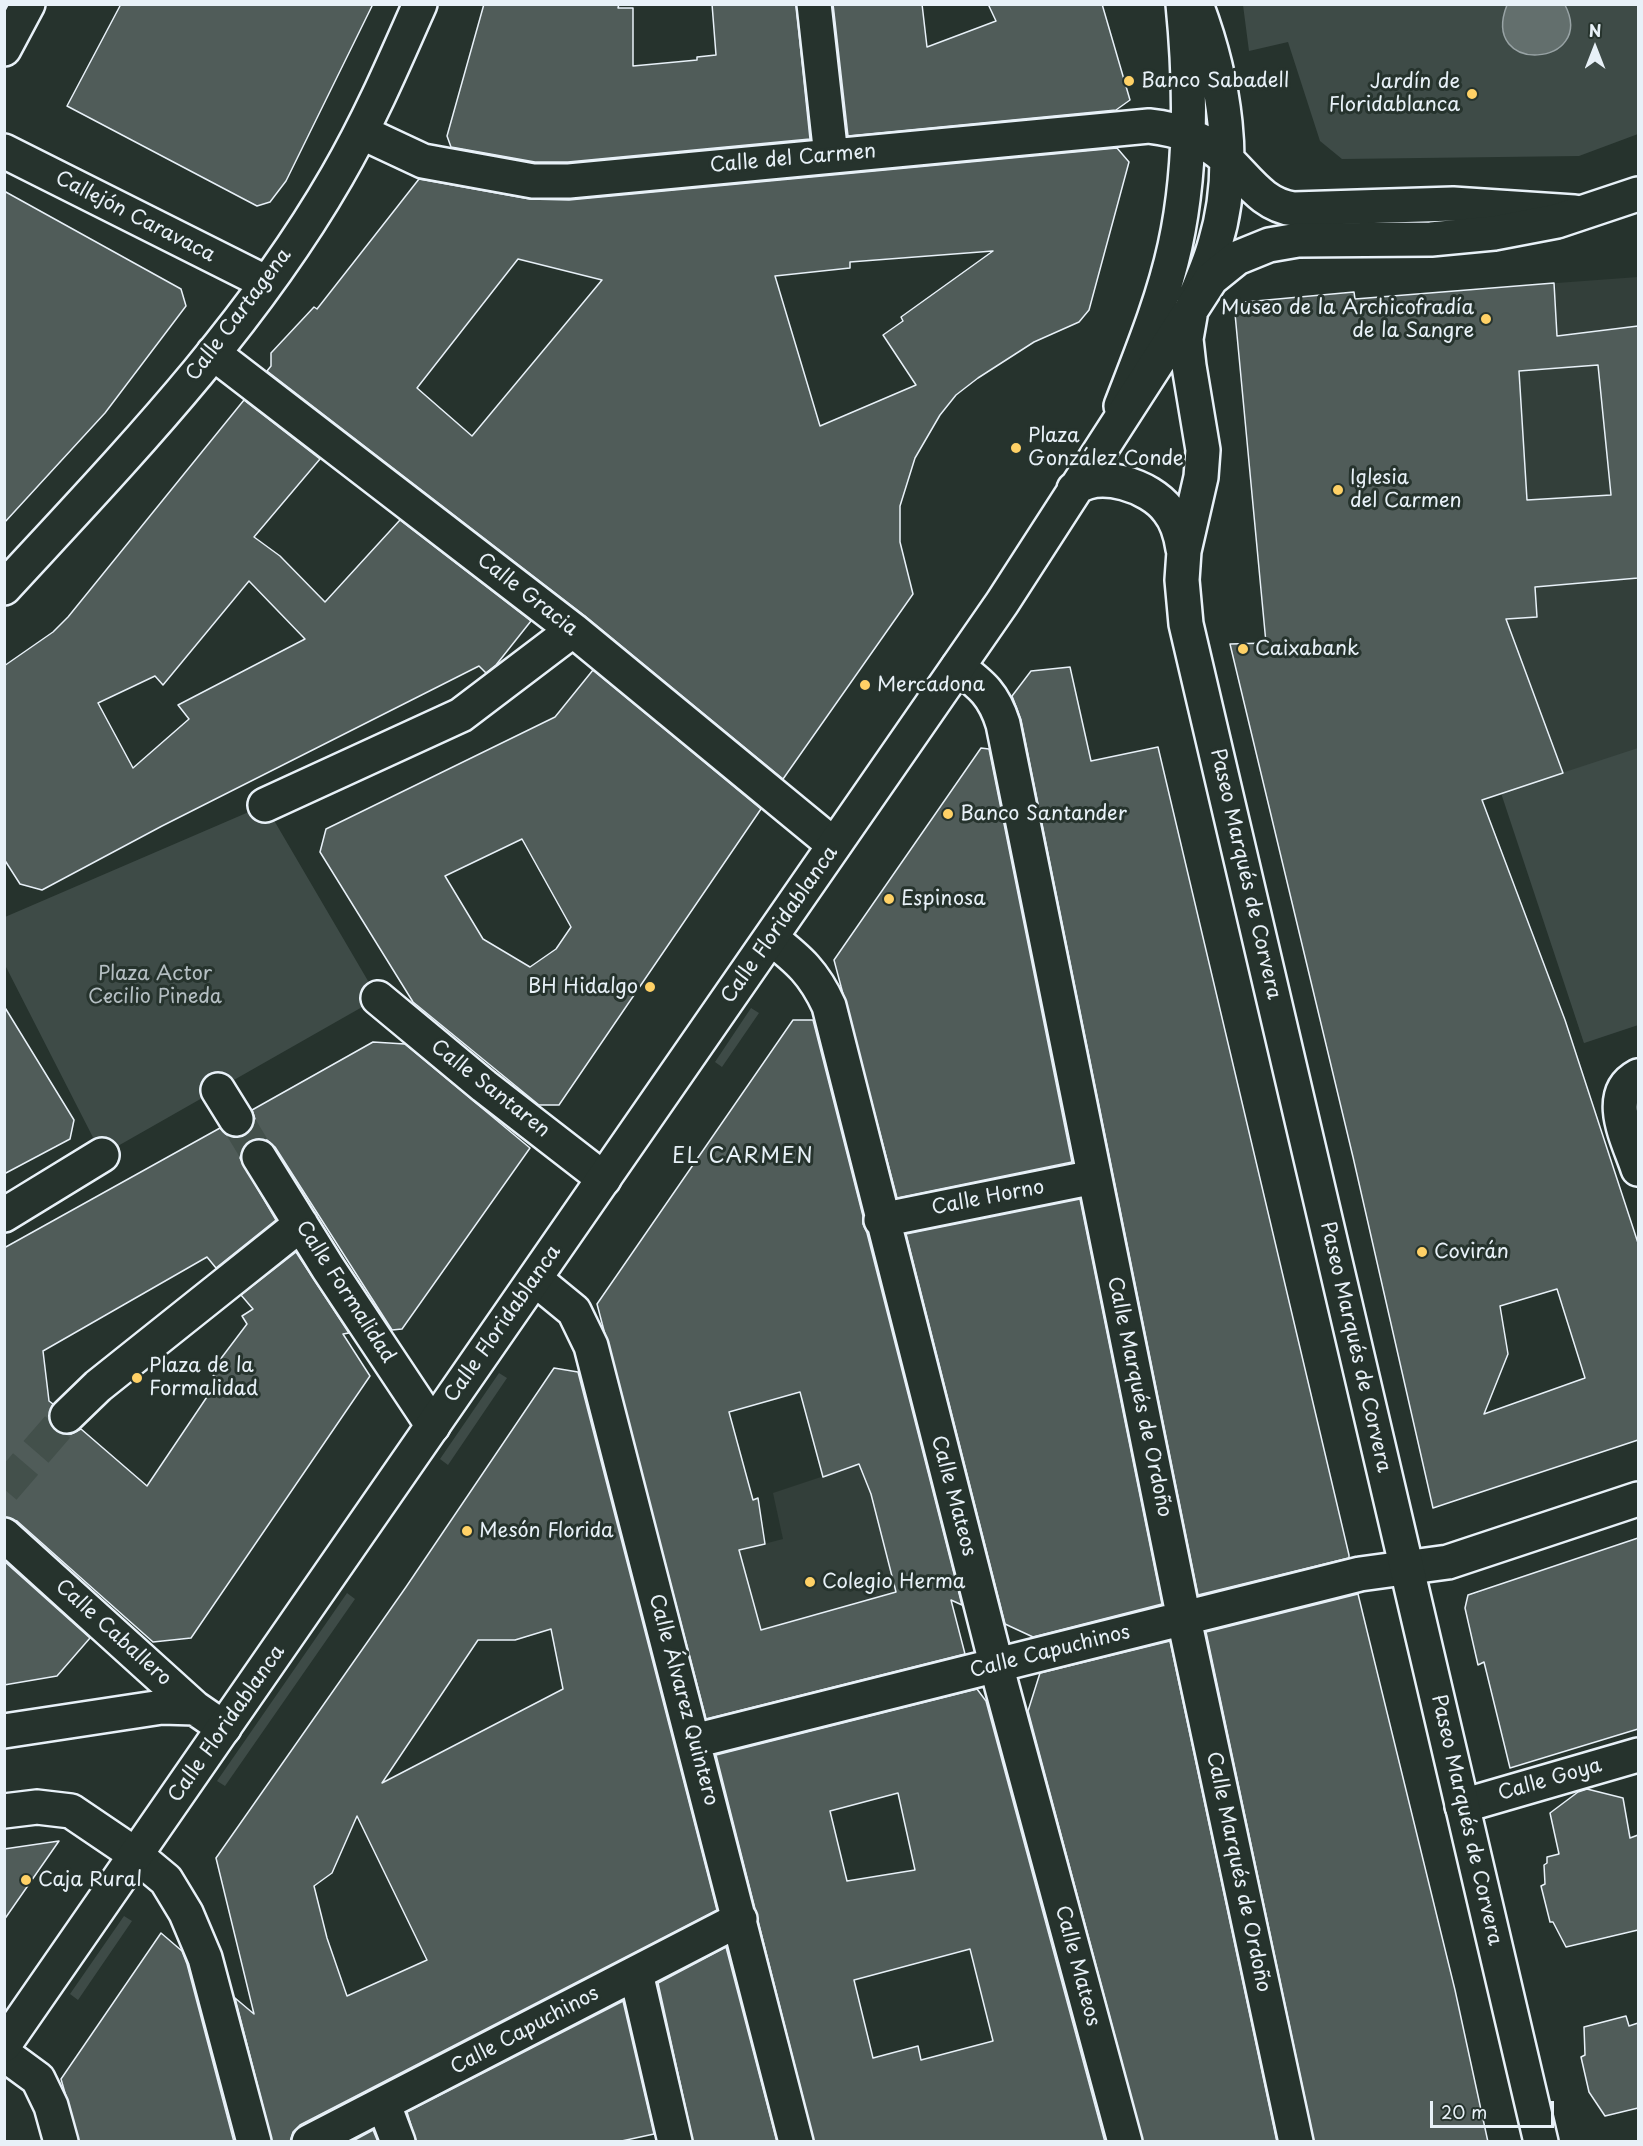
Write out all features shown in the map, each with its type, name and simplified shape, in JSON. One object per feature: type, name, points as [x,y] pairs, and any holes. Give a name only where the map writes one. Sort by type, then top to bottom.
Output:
[{"type":"street","points":[[4,49],[28,4]]},
{"type":"street","name":"Calle Cartagena","points":[[4,588],[91,494],[213,353],[267,283],[309,222],[361,132],[420,4]]},
{"type":"street","points":[[814,4],[831,156]]},
{"type":"street","points":[[1106,438],[1160,301],[1179,225],[1188,134],[1183,4]]},
{"type":"street","points":[[1184,551],[1188,522],[1201,477],[1203,450],[1187,349],[1191,308],[1216,243],[1224,193],[1225,157],[1224,116],[1218,72],[1196,4]]},
{"type":"street","name":"Calle del Carmen","points":[[361,132],[423,161],[533,181],[569,181],[1141,126],[1188,134],[1225,157],[1260,194],[1275,205],[1288,208],[1453,204],[1586,213]]},
{"type":"street","name":"Callejón Caravaca","points":[[4,151],[267,283]]},
{"type":"street","points":[[1074,489],[1191,308],[1215,274],[1237,258],[1260,247],[1298,240],[1462,237],[1515,230],[1586,213],[1638,194]]},
{"type":"street","name":"Calle Gracia","points":[[213,353],[573,630],[785,807],[834,845]]},
{"type":"street","points":[[1074,489],[1087,482],[1108,481],[1145,491],[1162,503],[1174,518],[1184,551]]},
{"type":"street","name":"Calle Floridablanca","points":[[4,2045],[958,667],[1002,603],[1074,489]]},
{"type":"street","name":"Paseo Marqués de Corvera","points":[[1184,551],[1182,580],[1186,624],[1541,2142]]},
{"type":"street","points":[[265,805],[461,715],[573,630]]},
{"type":"street","name":"Calle Marqués de Ordoño","points":[[958,667],[988,692],[997,705],[1003,724],[1184,1619],[1296,2142]]},
{"type":"street","name":"Calle Mateos","points":[[771,938],[801,961],[811,973],[829,1006],[881,1220],[1125,2142]]},
{"type":"street","name":"Calle Santaren","points":[[378,998],[484,1086],[604,1179]]},
{"type":"street","points":[[1638,1076],[1628,1082],[1619,1103],[1638,1169]]},
{"type":"street","points":[[218,1090],[236,1119]]},
{"type":"street","points":[[4,1215],[102,1155]]},
{"type":"street","name":"Calle Formalidad","points":[[259,1156],[328,1268],[433,1426]]},
{"type":"street","name":"Calle Horno","points":[[881,1220],[1094,1177]]},
{"type":"street","points":[[67,1416],[98,1386],[300,1224]]},
{"type":"street","name":"Calle Álvarez Quintero","points":[[535,1279],[568,1304],[586,1331],[796,2142]]},
{"type":"street","name":"Calle Capuchinos","points":[[694,1742],[1360,1574],[1448,1562],[1638,1499]]},
{"type":"street","name":"Calle Caballero","points":[[4,1535],[195,1708],[224,1728]]},
{"type":"street","points":[[4,1731],[162,1707],[195,1708]]},
{"type":"street","name":"Calle Goya","points":[[1462,1806],[1638,1755]]},
{"type":"street","points":[[4,1811],[37,1807],[71,1811],[136,1855],[166,1880],[196,1934],[254,2142]]},
{"type":"street","name":"Calle Capuchinos","points":[[309,2142],[740,1919]]},
{"type":"street","points":[[636,1973],[675,2142]]},
{"type":"street","points":[[4,2054],[38,2079],[51,2106],[61,2142]]},
{"type":"street","points":[[384,2105],[398,2142]]},
{"type":"shaded area","points":[[1507,5],[1565,5],[1571,26],[1566,41],[1553,51],[1538,55],[1521,53],[1509,44],[1503,28]]},
{"type":"shaded area","points":[[1638,277],[1638,1025],[1584,1043],[1430,561],[1408,294]]},
{"type":"shaded area","name":"Colegio Herma","points":[[860,1464],[872,1495],[887,1559],[937,1545],[965,1655],[820,1692],[799,1619],[761,1630],[749,1589],[670,1568],[783,1539],[773,1493]]},
{"type":"green space","name":"Jardín de Floridablanca","points":[[1243,5],[1638,5],[1638,134],[1579,156],[1342,159],[1320,141],[1288,42],[1249,51]]},
{"type":"green space","points":[[1638,748],[1638,1025],[1584,1043],[1501,793]]},
{"type":"green space","name":"Plaza Actor Cecilio Pineda","points":[[265,805],[378,998],[102,1155],[5,965],[5,917]]},
{"type":"green space","points":[[751,1008],[759,1013],[722,1067],[715,1062]]},
{"type":"green space","points":[[499,1373],[507,1378],[448,1465],[440,1459]]},
{"type":"green space","points":[[347,1593],[355,1599],[225,1786],[217,1781]]},
{"type":"green space","points":[[124,1916],[132,1921],[78,2000],[70,1994]]},
{"type":"building","points":[[121,4],[373,4],[286,181],[270,202],[257,206],[67,106]]},
{"type":"building","points":[[484,4],[619,4],[618,8],[633,8],[633,66],[697,60],[697,57],[716,55],[712,4],[796,4],[810,139],[568,162],[535,162],[451,147],[447,136]]},
{"type":"building","points":[[833,4],[922,4],[927,47],[996,21],[988,4],[1102,4],[1130,100],[1116,110],[848,136]]},
{"type":"building","points":[[1117,148],[1129,162],[1089,310],[1079,322],[1034,342],[956,395],[940,415],[915,458],[900,506],[900,542],[913,594],[783,779],[585,616],[267,371],[271,366],[271,353],[314,307],[317,309],[419,179],[530,199],[569,200]],"holes":[[[993,251],[901,317],[903,321],[883,335],[916,385],[820,426],[775,276],[850,268],[850,262]],[[518,259],[602,280],[472,436],[417,388]]]},
{"type":"building","points":[[4,191],[181,289],[186,306],[105,413],[4,523]]},
{"type":"building","points":[[1554,283],[1557,336],[1638,326],[1638,578],[1535,587],[1537,617],[1506,619],[1563,773],[1482,800],[1565,1020],[1638,1243],[1638,1440],[1433,1508],[1353,1157],[1230,644],[1266,643],[1234,303],[1354,292],[1355,299]],"holes":[[[1598,365],[1611,495],[1527,500],[1519,371]],[[1557,1289],[1585,1378],[1484,1414],[1508,1354],[1500,1306]]]},
{"type":"building","points":[[244,400],[320,459],[254,537],[280,556],[325,602],[400,520],[531,621],[496,665],[486,673],[479,666],[162,826],[42,890],[20,884],[4,859],[4,666],[53,632],[68,617]],"holes":[[[249,581],[305,639],[178,705],[189,719],[133,768],[98,703],[155,676],[163,685]]]},
{"type":"building","points":[[1070,667],[1091,761],[1158,747],[1349,1555],[1349,1558],[1198,1595],[1021,720],[1012,696],[1031,671]]},
{"type":"building","points":[[593,670],[761,809],[559,1105],[539,1105],[413,1002],[320,852],[326,829],[555,717]],"holes":[[[522,839],[571,927],[556,949],[530,967],[483,939],[445,876]]]},
{"type":"building","points":[[981,748],[989,749],[1072,1162],[897,1198],[834,960]]},
{"type":"building","points":[[4,1006],[74,1120],[70,1139],[4,1174]]},
{"type":"building","points":[[793,1020],[813,1020],[863,1216],[863,1224],[962,1605],[951,1600],[965,1654],[706,1719],[597,1304]],"holes":[[[800,1392],[823,1477],[859,1464],[871,1494],[896,1592],[761,1630],[739,1550],[765,1544],[758,1498],[753,1500],[729,1412]]]},
{"type":"building","points":[[373,1042],[405,1044],[530,1148],[402,1329],[392,1330],[275,1147],[267,1140],[258,1138],[249,1141],[243,1148],[240,1158],[276,1220],[216,1268],[207,1257],[43,1351],[49,1401],[53,1404],[49,1420],[53,1429],[61,1434],[71,1434],[81,1429],[147,1486],[219,1379],[210,1373],[247,1324],[242,1316],[253,1309],[241,1295],[296,1252],[349,1333],[343,1334],[370,1376],[191,1638],[153,1642],[17,1521],[4,1517],[4,1248],[220,1128],[228,1136],[237,1138],[245,1135],[253,1127],[255,1119],[252,1110]]},
{"type":"building","points":[[1080,1199],[1162,1604],[1033,1637],[1005,1624],[906,1234]]},
{"type":"building","points":[[554,1368],[578,1372],[717,1910],[300,2125],[293,2132],[290,2142],[272,2142],[235,1998],[254,2014],[216,1858],[406,1587]],"holes":[[[551,1629],[563,1689],[382,1783],[478,1640],[515,1640]],[[357,1816],[427,1960],[347,1996],[327,1938],[314,1886],[332,1873]]]},
{"type":"building","points":[[1638,1538],[1638,1729],[1510,1768],[1484,1662],[1478,1665],[1465,1608],[1468,1595]]},
{"type":"building","points":[[4,1561],[90,1638],[57,1676],[4,1685]]},
{"type":"building","points":[[1358,1594],[1455,1990],[1488,2142],[1314,2142],[1206,1632]]},
{"type":"building","points":[[1170,1641],[1277,2142],[1143,2142],[1028,1711],[1040,1673]]},
{"type":"building","points":[[977,1689],[986,1701],[1105,2142],[814,2142],[716,1755]],"holes":[[[898,1793],[915,1870],[847,1881],[830,1811]],[[970,1949],[993,2041],[921,2060],[918,2046],[873,2058],[854,1980]]]},
{"type":"building","points":[[1587,1789],[1623,1798],[1630,1838],[1638,1835],[1638,1930],[1566,1947],[1553,1922],[1550,1922],[1541,1886],[1545,1884],[1544,1865],[1547,1863],[1547,1857],[1559,1854],[1550,1813],[1578,1792]]},
{"type":"building","points":[[59,1841],[4,1920],[4,1849]]},
{"type":"building","points":[[161,1933],[182,1951],[187,1964],[234,2142],[79,2142],[61,2079]]},
{"type":"building","points":[[726,1947],[777,2142],[693,2142],[658,1983]]},
{"type":"building","points":[[623,2001],[654,2134],[617,2142],[416,2142],[407,2112]]},
{"type":"building","points":[[1626,2016],[1629,2026],[1638,2023],[1638,2108],[1605,2116],[1589,2092],[1581,2057],[1585,2055],[1584,2027]]},
{"type":"building","points":[[373,2130],[378,2142],[351,2142]]},
{"type":"tunnel","points":[[236,1119],[259,1157]]},
{"type":"tunnel","points":[[4,1489],[67,1416]]},
{"type":"place","name":"Banco Sabadell","points":[[1129,81]]},
{"type":"place","name":"Jardín de Floridablanca","points":[[1472,94]]},
{"type":"place","name":"Museo de la Archicofradía de la Sangre","points":[[1486,319]]},
{"type":"place","name":"Plaza González Conde","points":[[1016,448]]},
{"type":"place","name":"Iglesia del Carmen","points":[[1338,490]]},
{"type":"place","name":"Caixabank","points":[[1243,649]]},
{"type":"place","name":"Mercadona","points":[[865,685]]},
{"type":"place","name":"Banco Santander","points":[[948,814]]},
{"type":"place","name":"Espinosa","points":[[889,899]]},
{"type":"place","name":"BH Hidalgo","points":[[650,987]]},
{"type":"place","name":"Covirán","points":[[1422,1252]]},
{"type":"place","name":"Plaza de la Formalidad","points":[[137,1378]]},
{"type":"place","name":"Mesón Florida","points":[[467,1531]]},
{"type":"place","name":"Colegio Herma","points":[[810,1582]]},
{"type":"place","name":"Caja Rural","points":[[26,1880]]},
{"type":"district","name":"EL CARMEN","points":[[743,1157]]}]
